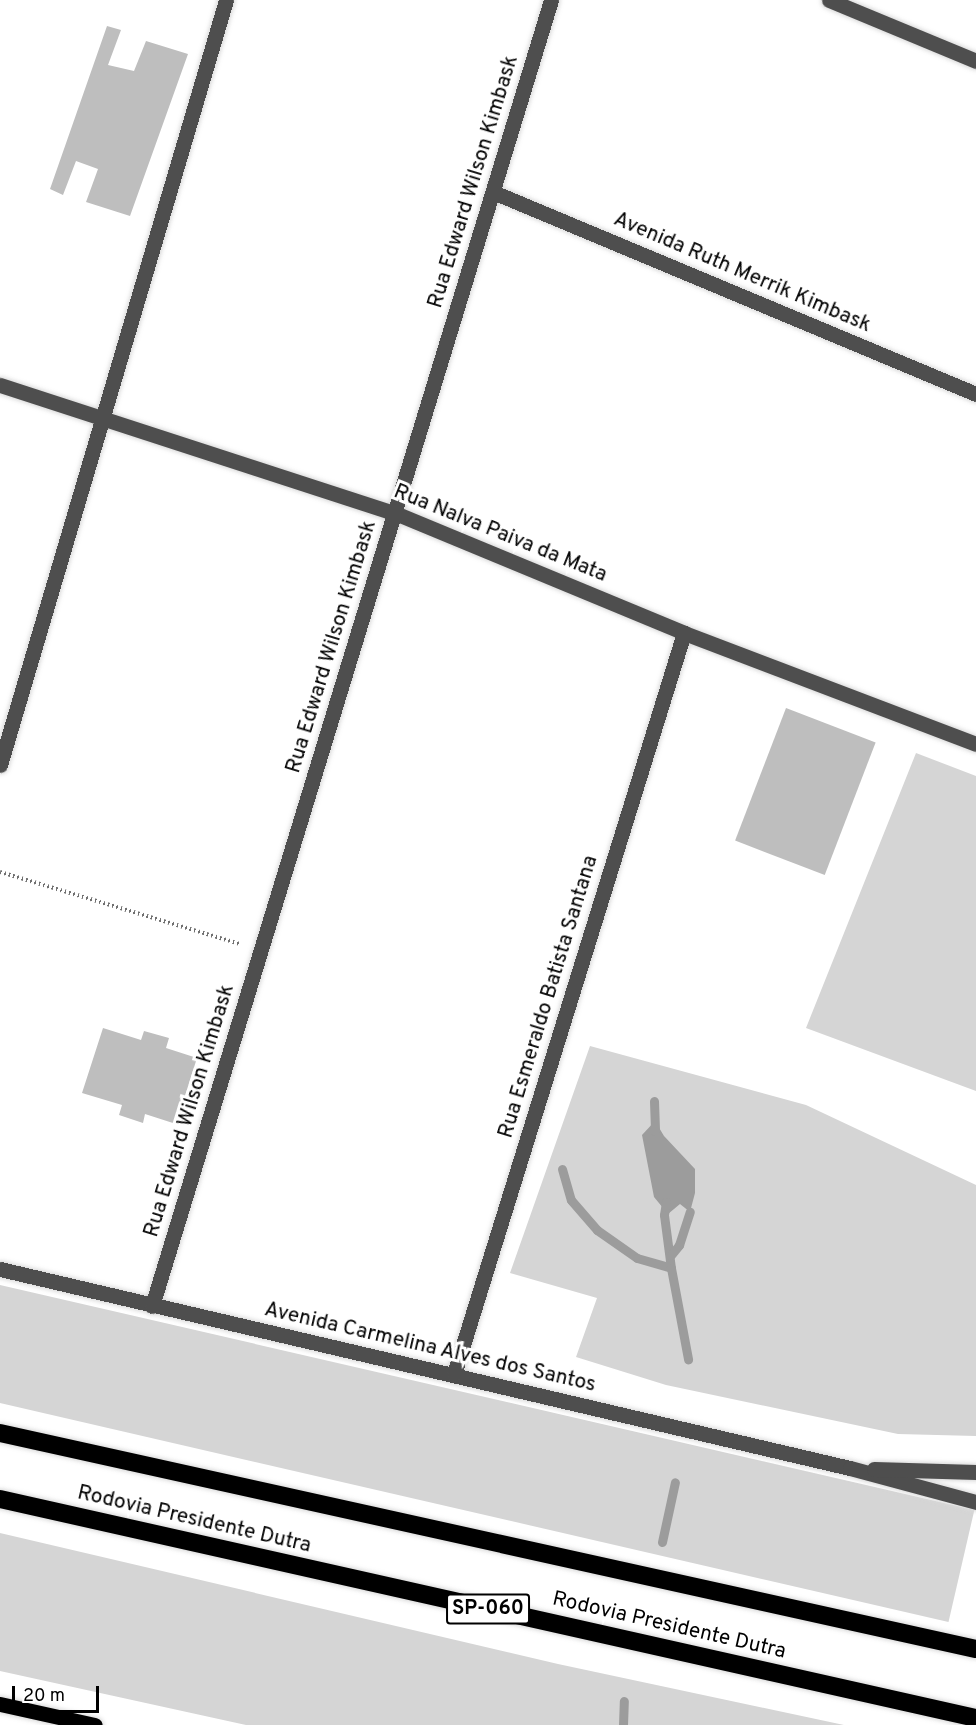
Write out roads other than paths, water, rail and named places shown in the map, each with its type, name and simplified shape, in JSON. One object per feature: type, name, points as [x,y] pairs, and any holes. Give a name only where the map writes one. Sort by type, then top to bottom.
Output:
[{"type":"highway","name":"Rodovia Presidente Dutra","points":[[0,1433],[976,1649]]},
{"type":"highway","name":"Rodovia Presidente Dutra","points":[[0,1499],[976,1718]]},
{"type":"main road","points":[[0,1704],[95,1725]]},
{"type":"street","points":[[0,765],[226,0]]},
{"type":"street","name":"Rua Edward Wilson Kimbask","points":[[152,1305],[551,0]]},
{"type":"street","points":[[830,0],[976,61]]},
{"type":"street","name":"Avenida Ruth Merrik Kimbask","points":[[493,192],[976,394]]},
{"type":"street","name":"Rua Nalva Paiva da Mata","points":[[0,385],[395,513],[684,633],[976,744]]},
{"type":"street","name":"Rua Esmeraldo Batista Santana","points":[[454,1374],[684,633]]},
{"type":"street","name":"Avenida Carmelina Alves dos Santos","points":[[0,1269],[850,1468]]},
{"type":"street","points":[[850,1468],[976,1472]]},
{"type":"street","points":[[850,1468],[976,1502]]},
{"type":"waterway","points":[[654,1101],[655,1131]]},
{"type":"waterway","points":[[562,1169],[571,1200],[597,1230],[637,1258],[671,1268]]},
{"type":"waterway","points":[[666,1202],[664,1215],[671,1268],[688,1359]]},
{"type":"waterway","points":[[671,1255],[679,1245],[690,1212]]},
{"type":"waterway","points":[[662,1542],[675,1482]]},
{"type":"waterway","points":[[623,1725],[624,1701]]}]
